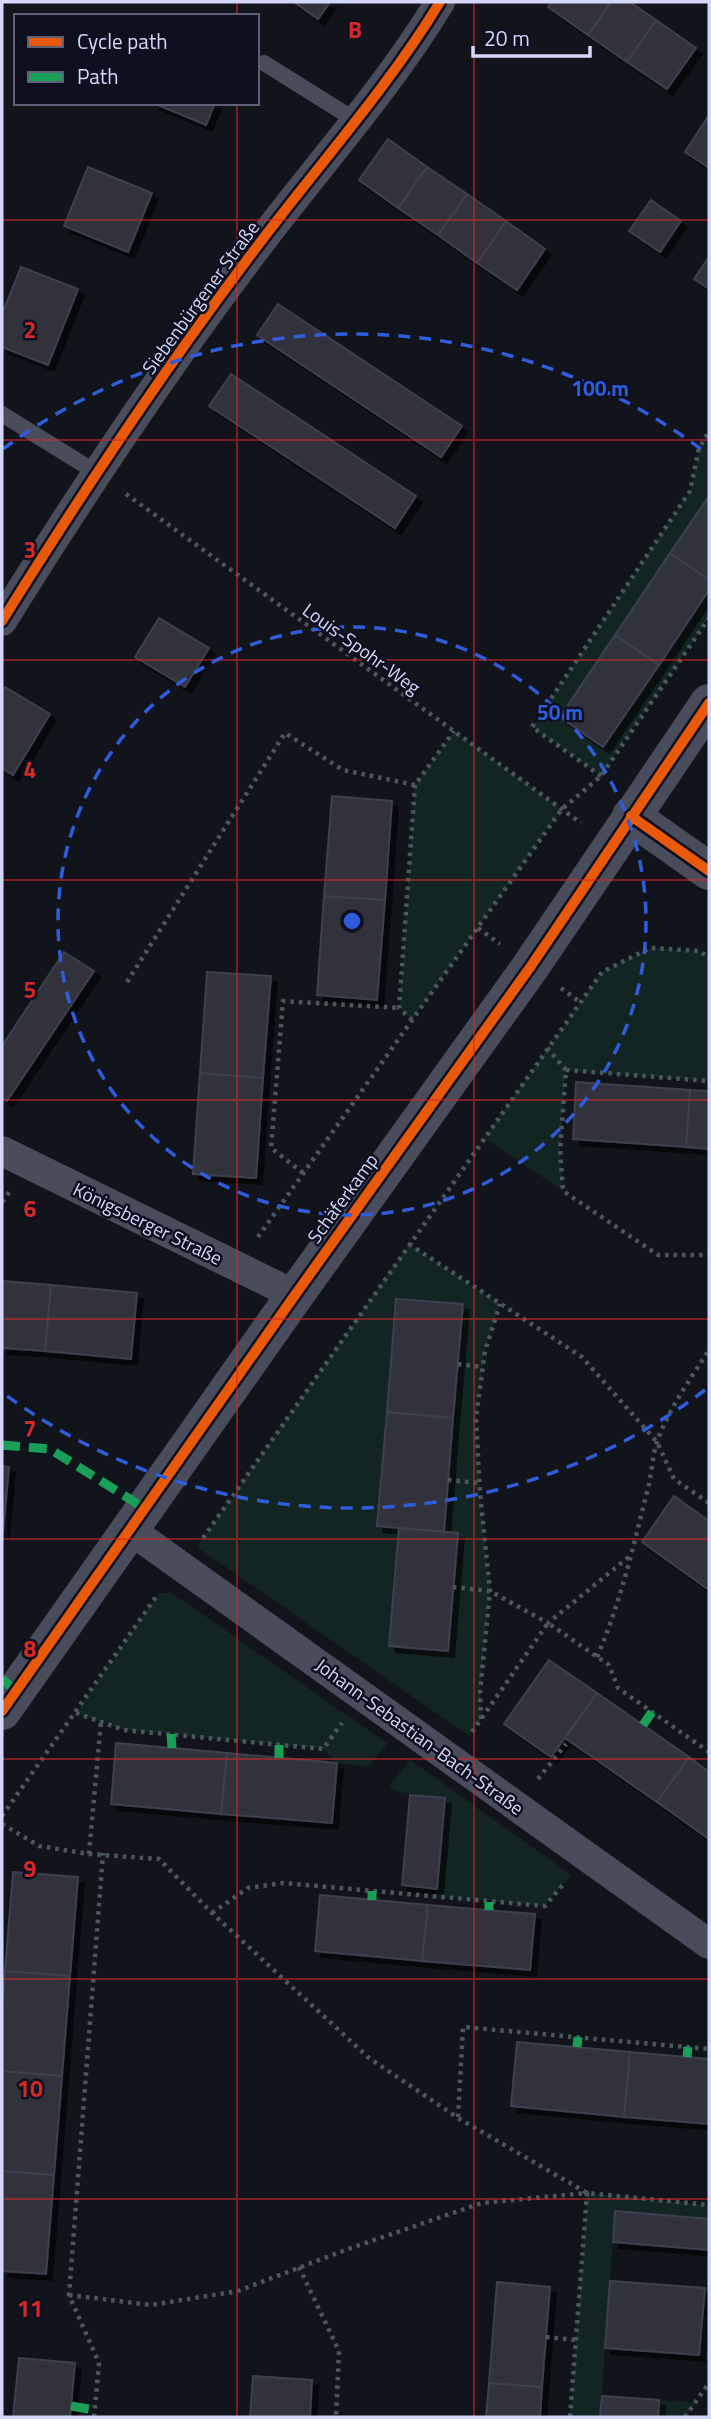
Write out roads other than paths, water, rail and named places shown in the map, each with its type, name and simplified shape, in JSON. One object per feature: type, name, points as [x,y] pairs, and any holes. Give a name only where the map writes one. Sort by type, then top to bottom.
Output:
[{"type":"street","name":"Siebenbürgener Straße","points":[[2,621],[97,473],[261,241],[416,42],[440,2]]},
{"type":"street","name":"Schäferkamp","points":[[2,1712],[129,1529],[531,966],[709,703]]},
{"type":"street","points":[[622,830],[709,871]]},
{"type":"street","name":"Königsberger Straße","points":[[2,1151],[295,1295]]},
{"type":"street","name":"Johann-Sebastian-Bach-Straße","points":[[129,1529],[709,1944]]},
{"type":"lane","points":[[264,63],[355,120]]},
{"type":"lane","points":[[2,414],[97,473]]}]
